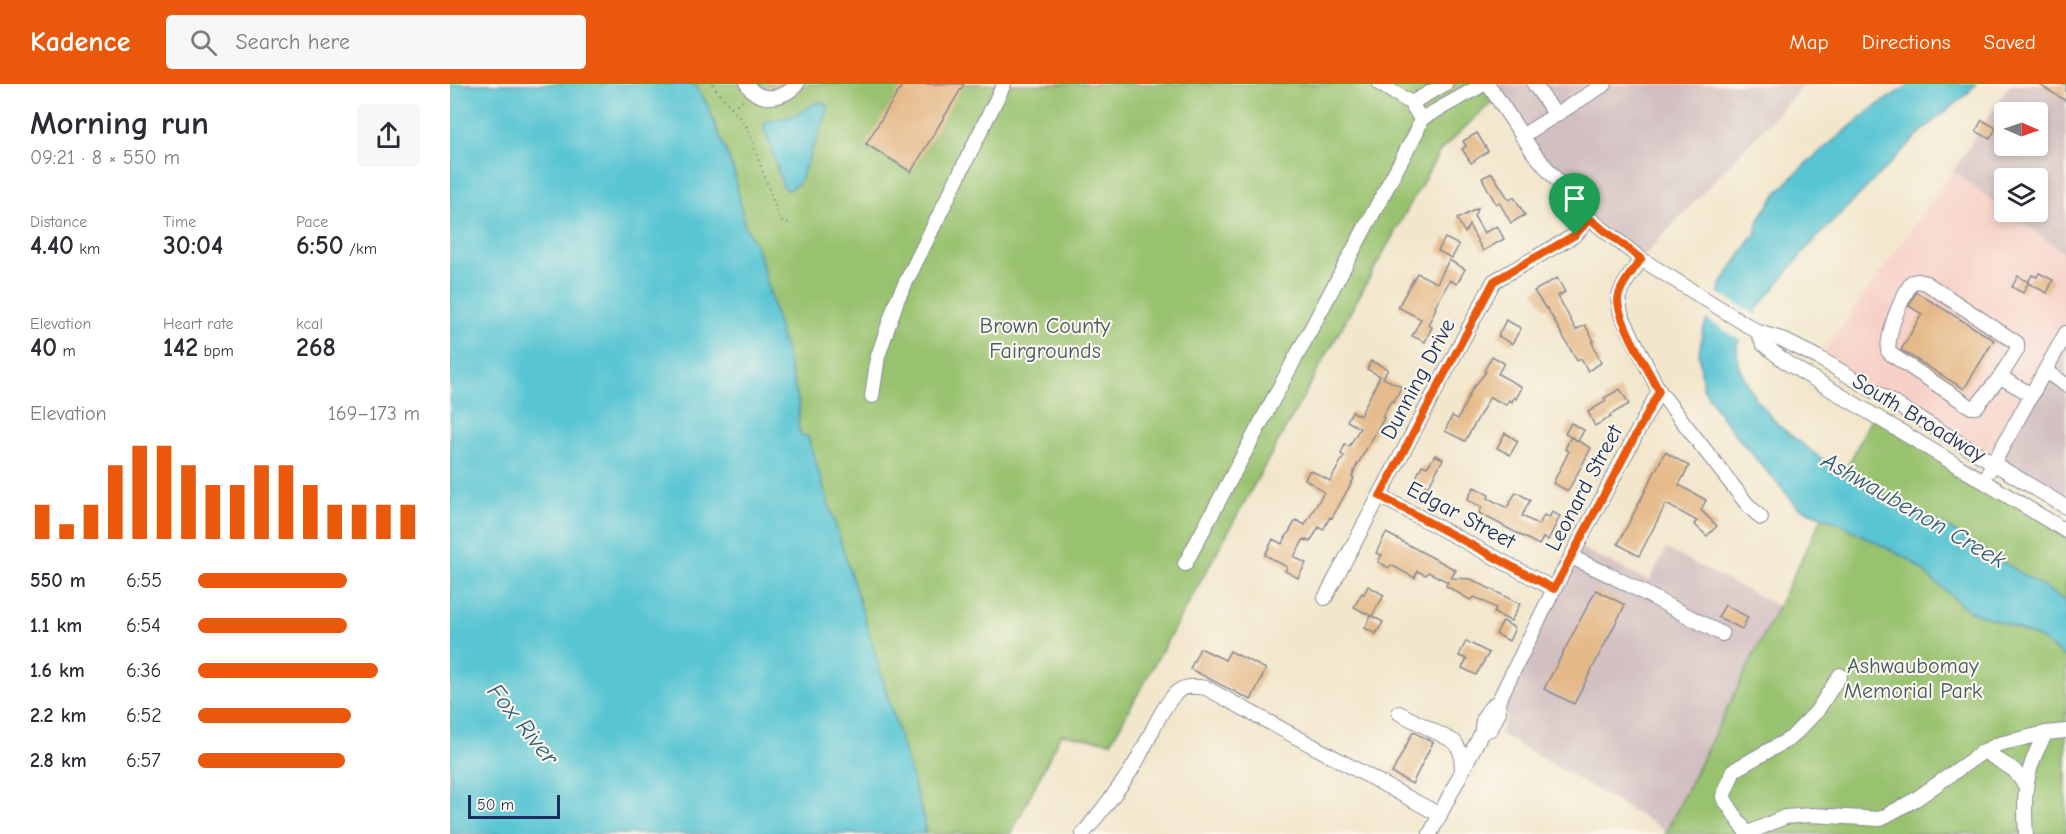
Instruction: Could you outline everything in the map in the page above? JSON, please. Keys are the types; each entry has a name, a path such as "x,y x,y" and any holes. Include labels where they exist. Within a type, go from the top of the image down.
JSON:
{"street":[{"path":"747,84 756,94 770,97 782,96 797,84"},
{"path":"872,396 878,356 897,300 1004,84"},
{"path":"1185,564 1418,131 1421,118 1411,103 1380,84"},
{"path":"1411,103 1445,84"},
{"path":"1421,118 1486,84"},
{"name":"South Broadway","path":"1486,84 1533,152 1590,219 1641,259 1758,332 1781,339 1819,358 2066,507"},
{"path":"1534,84 1556,115"},
{"path":"1522,136 1605,84"},
{"name":"Dunning Drive","path":"1325,598 1494,281 1575,235 1590,219"},
{"path":"1641,259 1618,298 1620,314 1659,391 1747,504 1761,518"},
{"path":"1918,281 1926,284 2017,343 2018,350 2000,377 1976,407 1971,407 1892,356 1888,351 1899,303 1912,282 1918,281"},
{"name":"South Broadway","path":"1758,332 1763,344 1787,363 2066,531"},
{"path":"1983,481 2066,333"},
{"path":"2045,371 2066,385"},
{"path":"2000,377 2032,394"},
{"name":"Leonard Street","path":"1430,834 1482,732 1481,725 1490,706 1498,702 1554,589 1659,391"},
{"name":"Edgar Street","path":"1380,496 1554,589"},
{"path":"1571,558 1614,577 1722,634"},
{"path":"1840,675 1817,711 1791,738 1734,770 1723,797 1747,834 1785,818 1812,815 1880,819 1916,799 1984,751 1999,744 2046,733 2066,731"},
{"path":"1083,834 1133,768 1176,693 1195,686 1206,688 1440,815"},
{"path":"1399,713 1455,742 1461,753 1462,770"},
{"path":"2026,834 2025,785 2038,748 2046,733"},
{"path":"1984,751 2014,770 2025,785"}],"path":[{"path":"712,84 747,127 780,220 790,223"}],"shaded area":[{"path":"1488,84 1805,84 1641,259 1590,219"},
{"path":"2010,84 2066,84 2066,254 2022,222 2048,222 2048,168 1994,168 1994,202 1953,171 1994,108 1994,156 2048,156 2048,102 1998,102"},
{"path":"1953,171 1994,202 1994,222 2022,222 2066,254 2066,333 1993,463 1819,358"},
{"path":"2066,333 2066,507 1993,463"},
{"path":"1577,546 1649,581 1666,549 1778,606 1667,831 1499,733 1507,717 1493,706"}],"green space":[{"name":"Brown County Fairgrounds","path":"694,84 1488,84 1497,97 1440,151 1111,742 1061,734 1011,834 925,834 924,819 798,427 799,403 759,253 744,223 734,172 707,104"},
{"name":"Ashwaubomay Memorial Park","path":"1873,415 2066,531 2066,834 1665,834"}],"water":[{"name":"Fox River","path":"450,84 694,84 707,104 734,172 744,223 759,253 799,403 800,434 808,437 924,819 925,834 450,834"},
{"path":"1910,84 1976,84 1924,129 1806,249 1752,315 1737,344 1738,365 1755,398 1778,425 1818,456 1855,481 1947,527 2066,601 2066,658 2040,639 1969,611 1910,560 1836,522 1798,507 1736,436 1703,388 1699,354 1703,330 1724,279 1755,234 1760,217 1777,193 1804,165 1873,108"},
{"path":"821,102 828,106 827,113 799,183 788,190 783,186 764,128 765,122 796,115"}],"pier":[{"path":"1715,291 1755,315 1742,341 1705,318"}],"building":[{"path":"903,84 964,84 911,172 866,144"},
{"path":"2038,84 2066,84 2066,101"},
{"path":"1982,120 1994,127 1990,139 1976,131"},
{"path":"1477,133 1488,151 1471,163 1462,149 1466,146 1463,141"},
{"path":"1492,173 1509,200 1514,197 1525,215 1511,223 1499,202 1496,204 1482,178"},
{"path":"1478,208 1474,216 1484,233 1497,226 1504,239 1483,251 1469,225 1465,233 1457,219"},
{"path":"1445,238 1459,245 1452,258 1438,251"},
{"path":"1449,260 1465,269 1457,284 1450,280 1435,307 1428,325 1432,327 1425,342 1412,336 1421,319 1398,307 1417,273 1437,283"},
{"path":"2039,273 2053,280 2047,293 2028,283 2023,293 2012,287 2018,276 2028,282 2032,275 2037,277"},
{"path":"1557,278 1565,292 1558,296 1576,330 1585,325 1594,341 1592,342 1601,363 1588,371 1581,359 1577,361 1547,308 1534,291"},
{"path":"1916,292 1994,340 1964,389 1901,350 1922,314 1909,306"},
{"path":"1506,320 1521,328 1512,344 1498,336"},
{"path":"1492,356 1504,363 1498,374 1522,387 1516,399 1514,397 1512,402 1509,400 1506,405 1490,397 1465,441 1445,431 1452,416 1458,419 1472,389 1486,372 1484,371"},
{"path":"1371,361 1388,369 1383,378 1402,387 1382,417 1384,418 1355,469 1352,477 1354,478 1332,518 1330,517 1323,530 1319,527 1310,542 1304,539 1294,557 1306,563 1298,578 1285,571 1287,567 1265,555 1273,539 1282,544 1296,520 1305,525 1324,492 1305,479 1309,471 1330,481 1344,456 1341,454 1345,444 1349,447 1360,428 1347,421 1352,411 1360,416 1380,376 1367,369"},
{"path":"1620,389 1629,404 1595,426 1588,412 1606,401 1604,398"},
{"path":"1571,423 1584,430 1578,441 1565,434"},
{"path":"1505,433 1518,441 1510,455 1497,448"},
{"path":"1571,437 1591,448 1568,491 1553,483 1569,451 1565,449"},
{"path":"1665,452 1689,466 1679,485 1706,500 1701,510 1717,526 1707,536 1694,524 1697,521 1666,504 1639,556 1618,544"},
{"path":"1435,455 1443,459 1428,487 1415,480 1422,465 1427,467"},
{"path":"1474,487 1507,508 1516,492 1530,500 1522,516 1539,525 1544,515 1549,518 1552,512 1560,516 1548,540 1543,538 1539,545 1479,513 1482,507 1467,500"},
{"path":"1386,533 1456,570 1451,578 1471,579 1520,604 1511,621 1494,613 1496,608 1475,597 1470,600 1446,586 1448,582 1428,572 1426,575 1417,571 1415,578 1391,565 1389,568 1378,562 1382,555 1376,553"},
{"path":"1368,586 1384,595 1372,616 1383,622 1376,634 1365,628 1371,616 1354,607"},
{"path":"1596,590 1625,605 1574,704 1544,689"},
{"path":"1725,605 1748,617 1742,629 1718,617"},
{"path":"1503,621 1515,628 1509,641 1496,634"},
{"path":"1466,641 1489,653 1476,675 1462,668 1467,659 1459,656"},
{"path":"1200,648 1225,660 1230,651 1266,669 1251,700 1190,669"},
{"path":"1413,732 1433,742 1412,784 1392,773"}],"route":[{"path":"1590,219 1641,259 1618,298 1620,314 1659,391 1554,589 1380,496 1494,281 1575,235 1590,219"}],"water label":[{"name":"Ashwaubenon Creek","path":"1914,510"}]}
